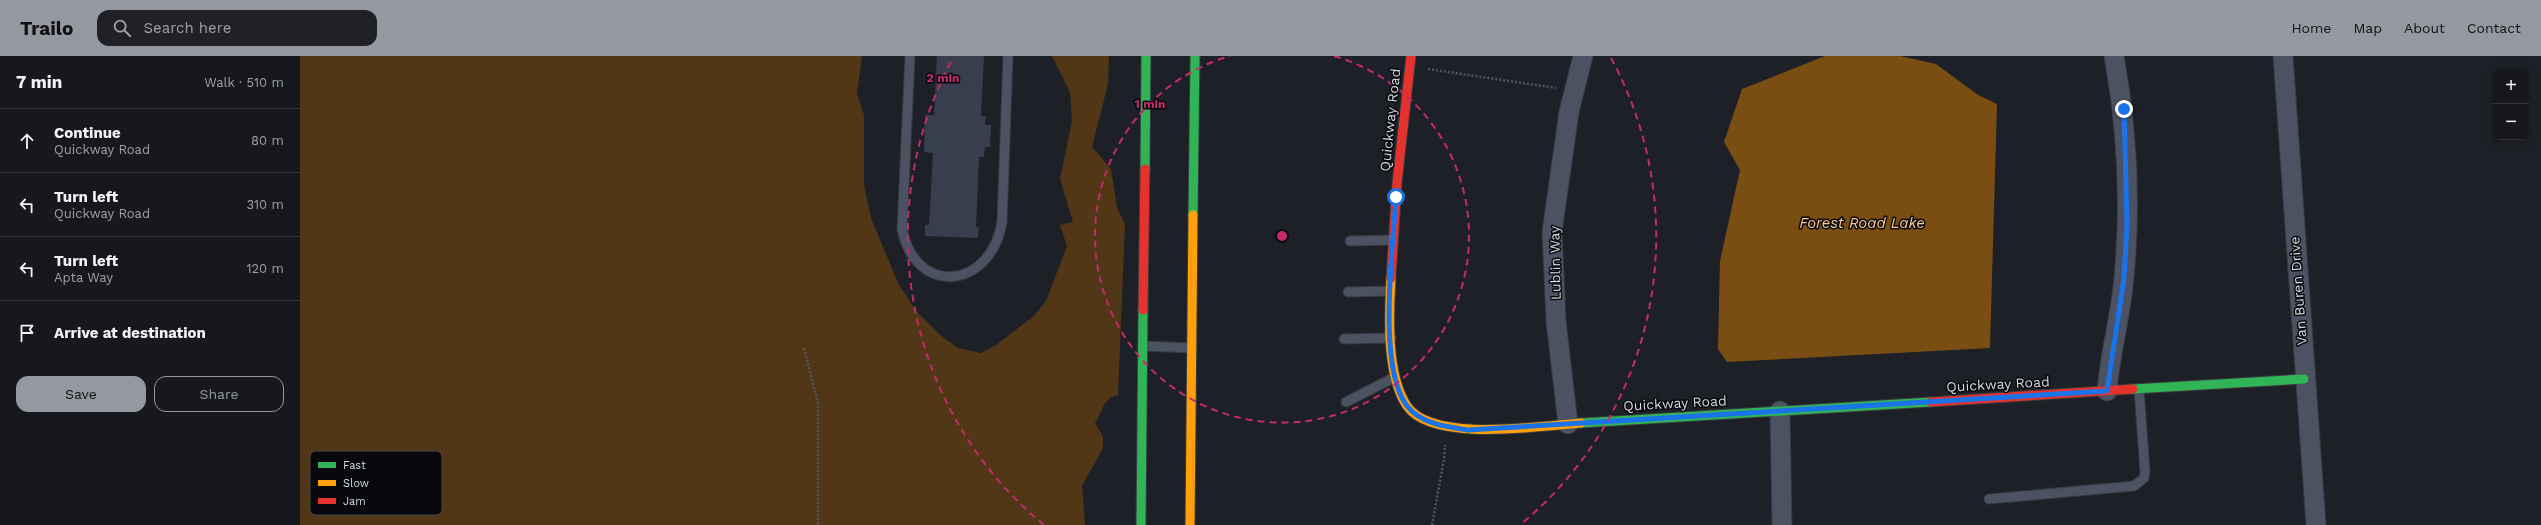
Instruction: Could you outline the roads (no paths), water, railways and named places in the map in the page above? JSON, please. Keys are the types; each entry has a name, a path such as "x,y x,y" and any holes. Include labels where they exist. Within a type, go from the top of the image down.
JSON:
{"main road":[{"path":"1141,525 1146,56"},
{"path":"1190,525 1196,56"},
{"name":"Quickway Road","path":"1411,56 1390,291 1391,338 1397,388 1407,406 1423,419 1445,427 1468,430 2304,379"}],"street":[{"name":"Lublin Way","path":"1568,424 1556,321 1552,232 1569,112 1583,56"},
{"path":"2107,391 2124,278 2127,225 2124,109 2114,56"},
{"name":"Van Buren Drive","path":"2283,56 2304,379 2316,525"},
{"path":"1780,411 1782,525"}],"lane":[{"path":"910,56 902,229 906,245 913,259 925,270 941,276 957,276 972,271 990,256 1000,238 1002,222 1008,56"},
{"path":"1350,242 1394,240"},
{"path":"1348,292 1390,291"},
{"path":"1344,339 1391,338"},
{"path":"1143,346 1192,348"},
{"path":"1346,402 1395,377"},
{"path":"1989,499 2134,486 2140,481 2145,472 2139,389"}],"water":[{"name":"Forest Road Lake","path":"1825,56 1900,56 1936,64 1978,95 1997,104 1990,348 1727,362 1718,349 1720,261 1740,170 1724,142 1742,89"}]}
